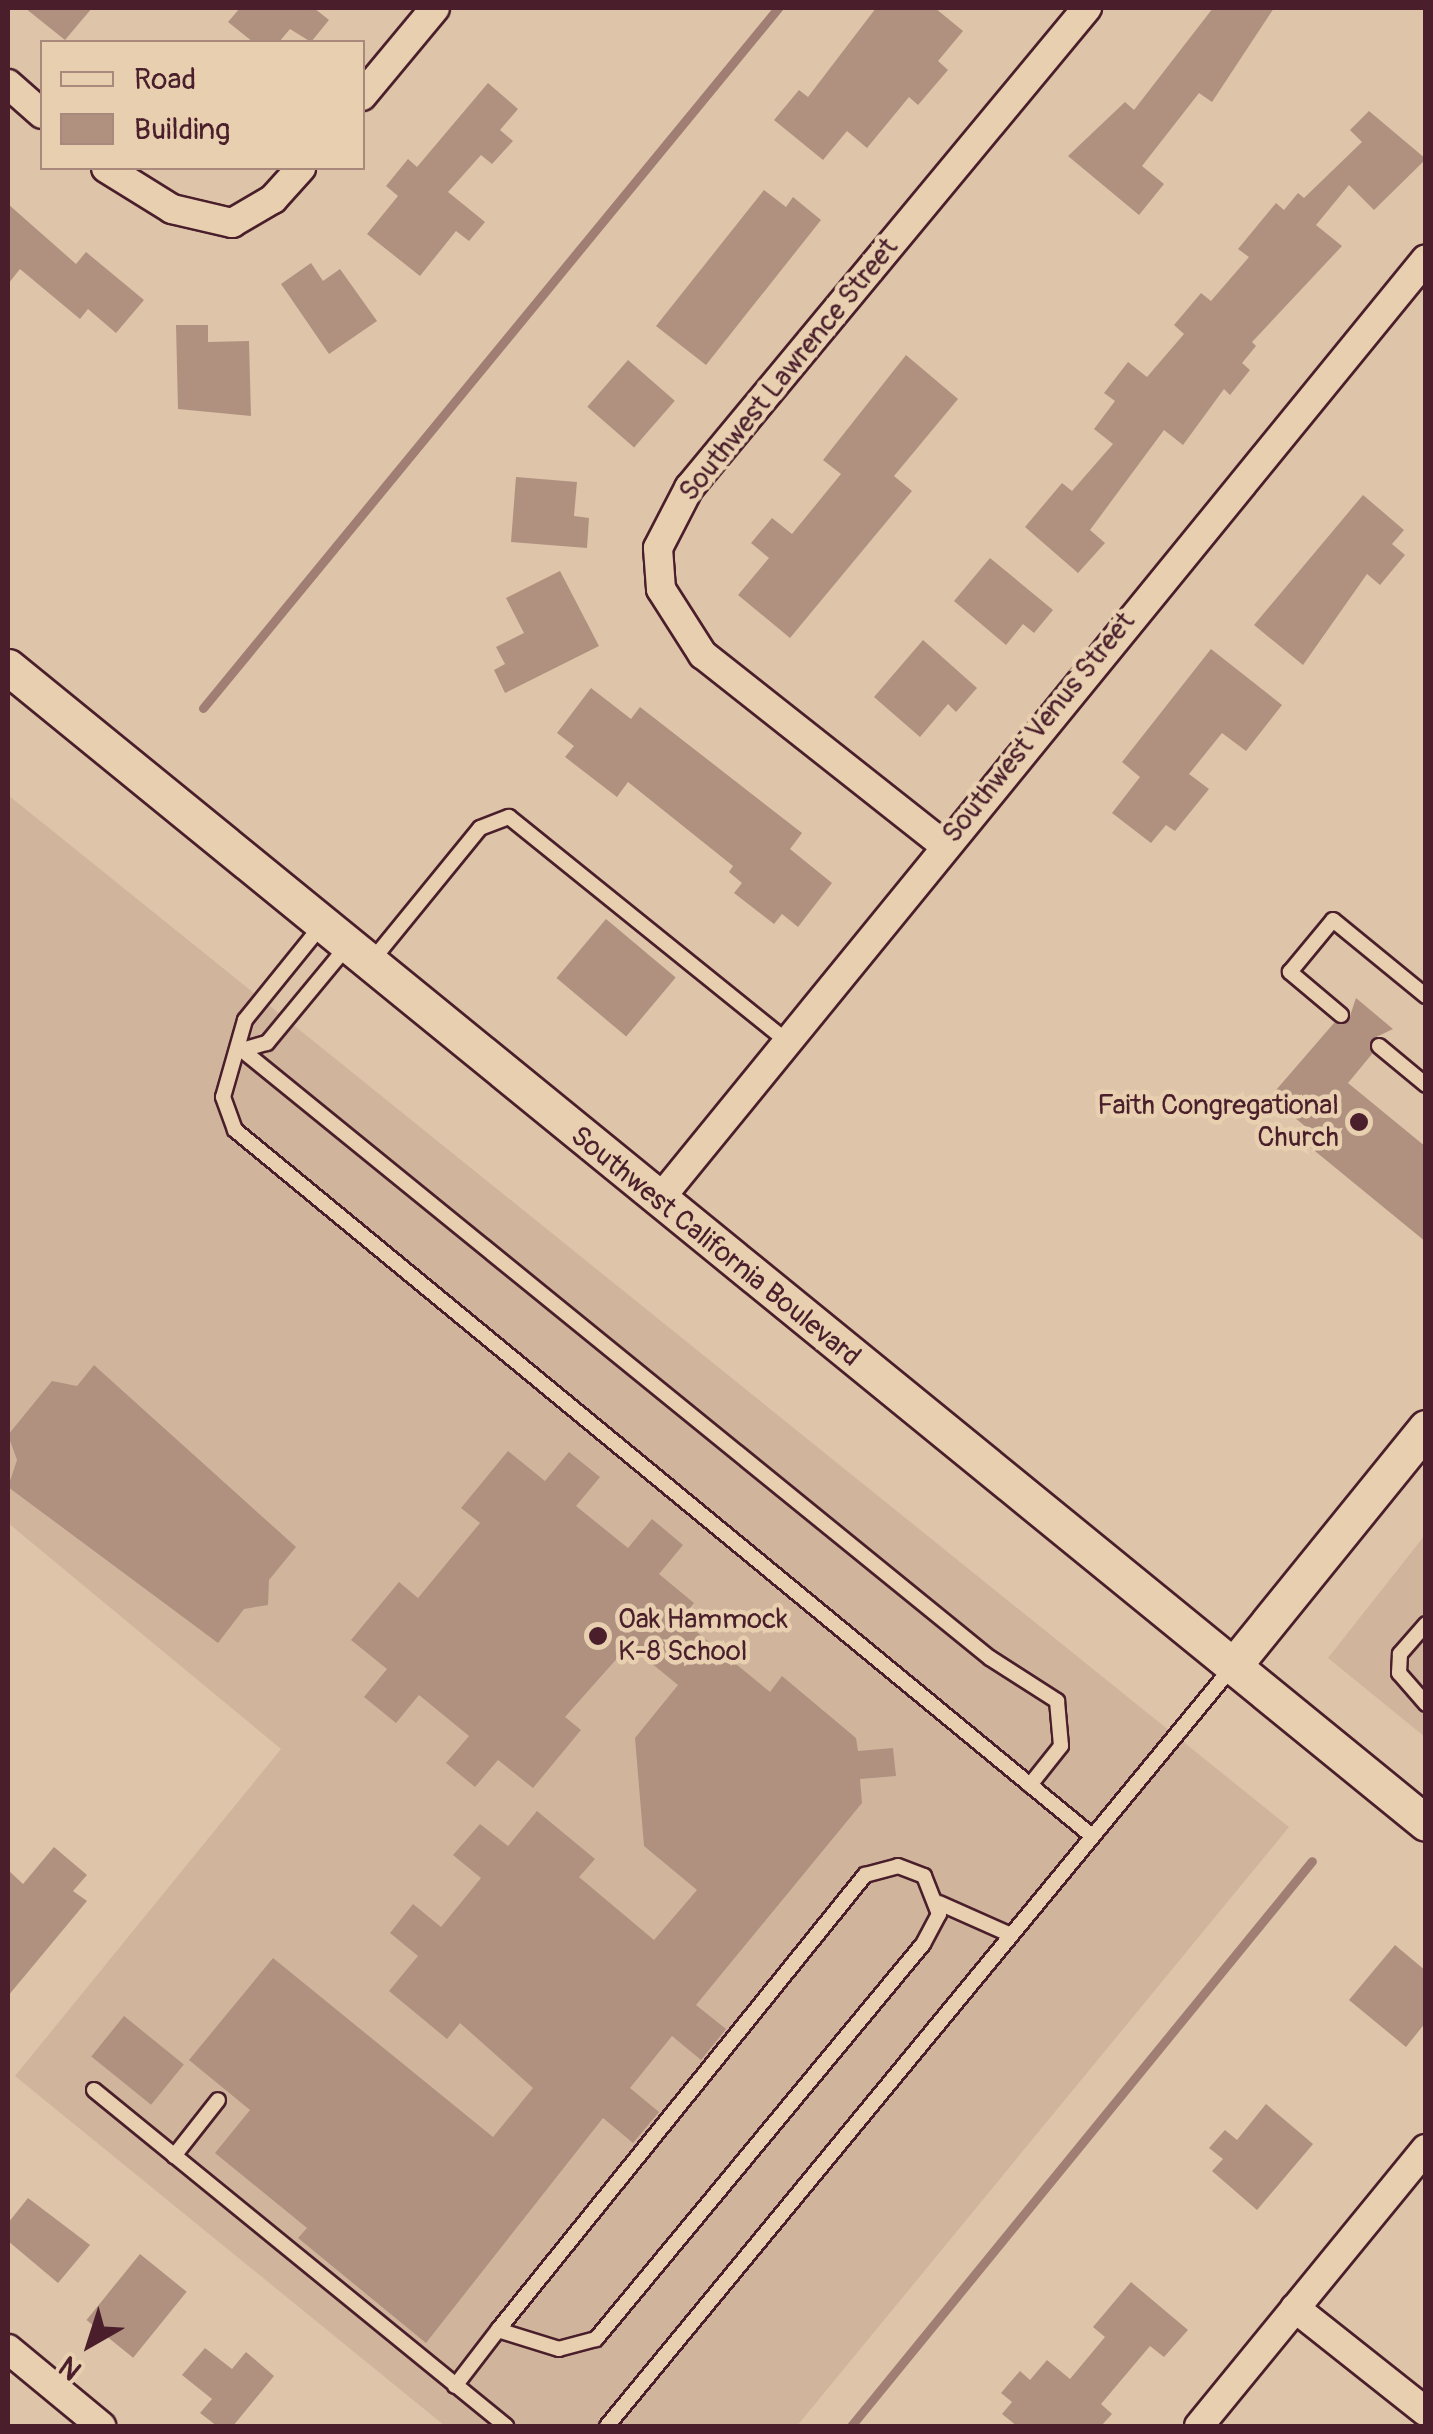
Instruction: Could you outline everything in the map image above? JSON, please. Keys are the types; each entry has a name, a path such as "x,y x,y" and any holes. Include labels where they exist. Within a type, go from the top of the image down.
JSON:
{"street":[{"path":"365,92 435,8"},
{"name":"Southwest Lawrence Street","path":"944,845 694,645 661,589 658,548 689,488 1087,8"},
{"path":"8,84 40,112"},
{"path":"109,170 172,209 232,224 273,199 300,170"},
{"name":"Southwest Venus Street","path":"658,1201 784,1038 1426,259"},
{"name":"Southwest California Boulevard","path":"8,668 1426,1823"},
{"path":"1234,1665 1423,1438"},
{"path":"1199,2426 1426,2149"},
{"path":"1295,2308 1426,2412"},
{"path":"8,2350 102,2426"}],"lane":[{"path":"784,1038 508,816 480,828 346,944 245,1020 242,1050 223,1097 250,1146 1092,1836"},
{"path":"1341,1015 1290,972 1333,920 1426,996"},
{"path":"242,1050 267,1043 346,944"},
{"path":"1378,1046 1426,1085"},
{"path":"242,1050 990,1658 1046,1691 1064,1732 1030,1785"},
{"path":"1426,1624 1400,1654 1399,1673 1426,1704"},
{"path":"607,2426 1234,1665"},
{"path":"455,2386 498,2330 865,1875 878,1866 911,1869 936,1889 939,1903 924,1944 596,2338 559,2349 498,2330"},
{"path":"939,1903 1011,1936"},
{"path":"94,2090 506,2426"},
{"path":"174,2156 218,2100"}],"shaded area":[{"name":"Oak Hammock K-8 School","path":"8,795 1289,1827 797,2426 445,2426 15,2076 281,1749 8,1523"},
{"path":"1425,1535 1425,1737 1328,1658"}],"building":[{"path":"25,8 92,8 65,40"},
{"path":"240,8 314,8 329,20 313,40 290,29 281,40 250,40 228,22"},
{"path":"876,8 935,8 963,31 938,61 948,70 918,105 909,97 867,148 847,131 823,160 774,120 799,90 808,97"},
{"path":"1213,8 1274,8 1212,102 1199,93 1142,166 1164,184 1139,215 1068,156 1125,102 1134,110"},
{"path":"488,83 518,109 500,130 513,141 492,164 481,155 448,192 485,222 469,241 456,231 420,276 367,234 398,196 386,186 408,159 417,167"},
{"path":"1369,111 1426,159 1374,210 1349,185 1316,225 1342,246 1252,342 1256,346 1242,363 1250,370 1230,395 1224,389 1183,445 1164,430 1090,530 1105,543 1078,573 1025,527 1062,483 1072,491 1113,444 1094,429 1115,401 1104,393 1128,362 1147,377 1184,334 1174,325 1201,293 1211,301 1249,257 1238,249 1276,203 1284,210 1298,193 1304,198 1362,142 1350,130"},
{"path":"764,190 786,207 793,197 821,220 706,365 656,326"},
{"path":"8,204 76,264 86,252 144,300 116,333 88,309 80,319 20,269 8,284"},
{"path":"311,263 323,281 340,269 377,321 329,354 281,284"},
{"path":"176,325 208,325 208,342 249,341 251,416 178,409"},
{"path":"906,355 958,399 894,476 912,491 790,638 738,595 769,558 751,543 772,518 792,534 841,474 823,460"},
{"path":"628,360 675,401 634,447 587,407"},
{"path":"516,477 577,482 574,516 589,518 587,548 511,542"},
{"path":"1363,495 1404,530 1392,544 1405,555 1380,585 1367,574 1303,665 1254,625"},
{"path":"990,558 1053,610 1034,633 1023,624 1006,645 954,601"},
{"path":"560,571 599,646 505,693 494,670 505,664 496,647 524,633 506,598"},
{"path":"923,640 977,688 956,712 948,704 920,737 874,697"},
{"path":"1211,649 1282,705 1246,751 1222,733 1189,774 1209,789 1175,831 1166,825 1151,843 1112,813 1140,777 1122,762"},
{"path":"591,688 631,719 640,707 802,833 790,849 832,883 798,927 782,914 774,924 734,893 742,883 729,872 733,866 628,782 617,797 565,757 574,746 557,733"},
{"path":"606,919 676,977 626,1036 557,978"},
{"name":"Faith Congregational Church","path":"1356,998 1393,1029 1372,1039 1372,1054 1348,1083 1426,1147 1426,1242 1310,1147 1318,1137 1270,1097 1334,1023 1348,1022"},
{"path":"94,1365 296,1547 269,1580 268,1605 244,1609 218,1643 8,1487 17,1460 8,1435 52,1381 77,1386"},
{"path":"508,1451 545,1481 569,1452 600,1477 576,1506 628,1548 652,1519 683,1545 659,1574 694,1603 681,1619 770,1692 782,1676 856,1738 858,1751 893,1748 896,1776 860,1779 862,1803 696,2005 726,2029 701,2060 672,2036 630,2088 659,2112 633,2143 603,2118 426,2343 298,2238 307,2228 215,2153 250,2110 189,2060 273,1958 493,2137 533,2088 460,2023 447,2039 389,1991 418,1956 390,1933 413,1904 441,1927 481,1878 453,1855 480,1824 508,1846 537,1811 595,1859 579,1877 654,1940 697,1890 644,1846 635,1738 678,1685 629,1645 565,1717 581,1730 533,1788 498,1760 475,1787 446,1763 469,1736 419,1695 396,1723 364,1697 387,1669 351,1640 399,1582 418,1598 480,1523 461,1508"},
{"path":"54,1847 87,1875 73,1891 87,1901 8,1996 8,1870 23,1884"},
{"path":"1395,1945 1426,1971 1426,2022 1406,2047 1349,2000"},
{"path":"124,2016 184,2064 151,2105 91,2056"},
{"path":"1266,2104 1313,2144 1257,2210 1212,2171 1223,2159 1209,2148 1225,2130 1237,2140"},
{"path":"28,2198 90,2245 58,2283 8,2241 8,2223"},
{"path":"140,2254 187,2292 133,2358 87,2320"},
{"path":"1131,2282 1188,2330 1164,2357 1150,2346 1101,2404 1112,2414 1101,2426 1017,2426 1002,2414 1012,2402 1001,2393 1020,2371 1030,2380 1047,2360 1070,2379 1105,2337 1093,2327"},
{"path":"205,2348 232,2369 246,2352 274,2376 233,2426 217,2426 200,2413 212,2399 182,2375"}],"waterway":[{"path":"203,708 778,8"},
{"path":"851,2426 1312,1861"}],"place":[{"name":"Faith Congregational Church","path":"1359,1122"},
{"name":"Oak Hammock K-8 School","path":"598,1636"}]}
